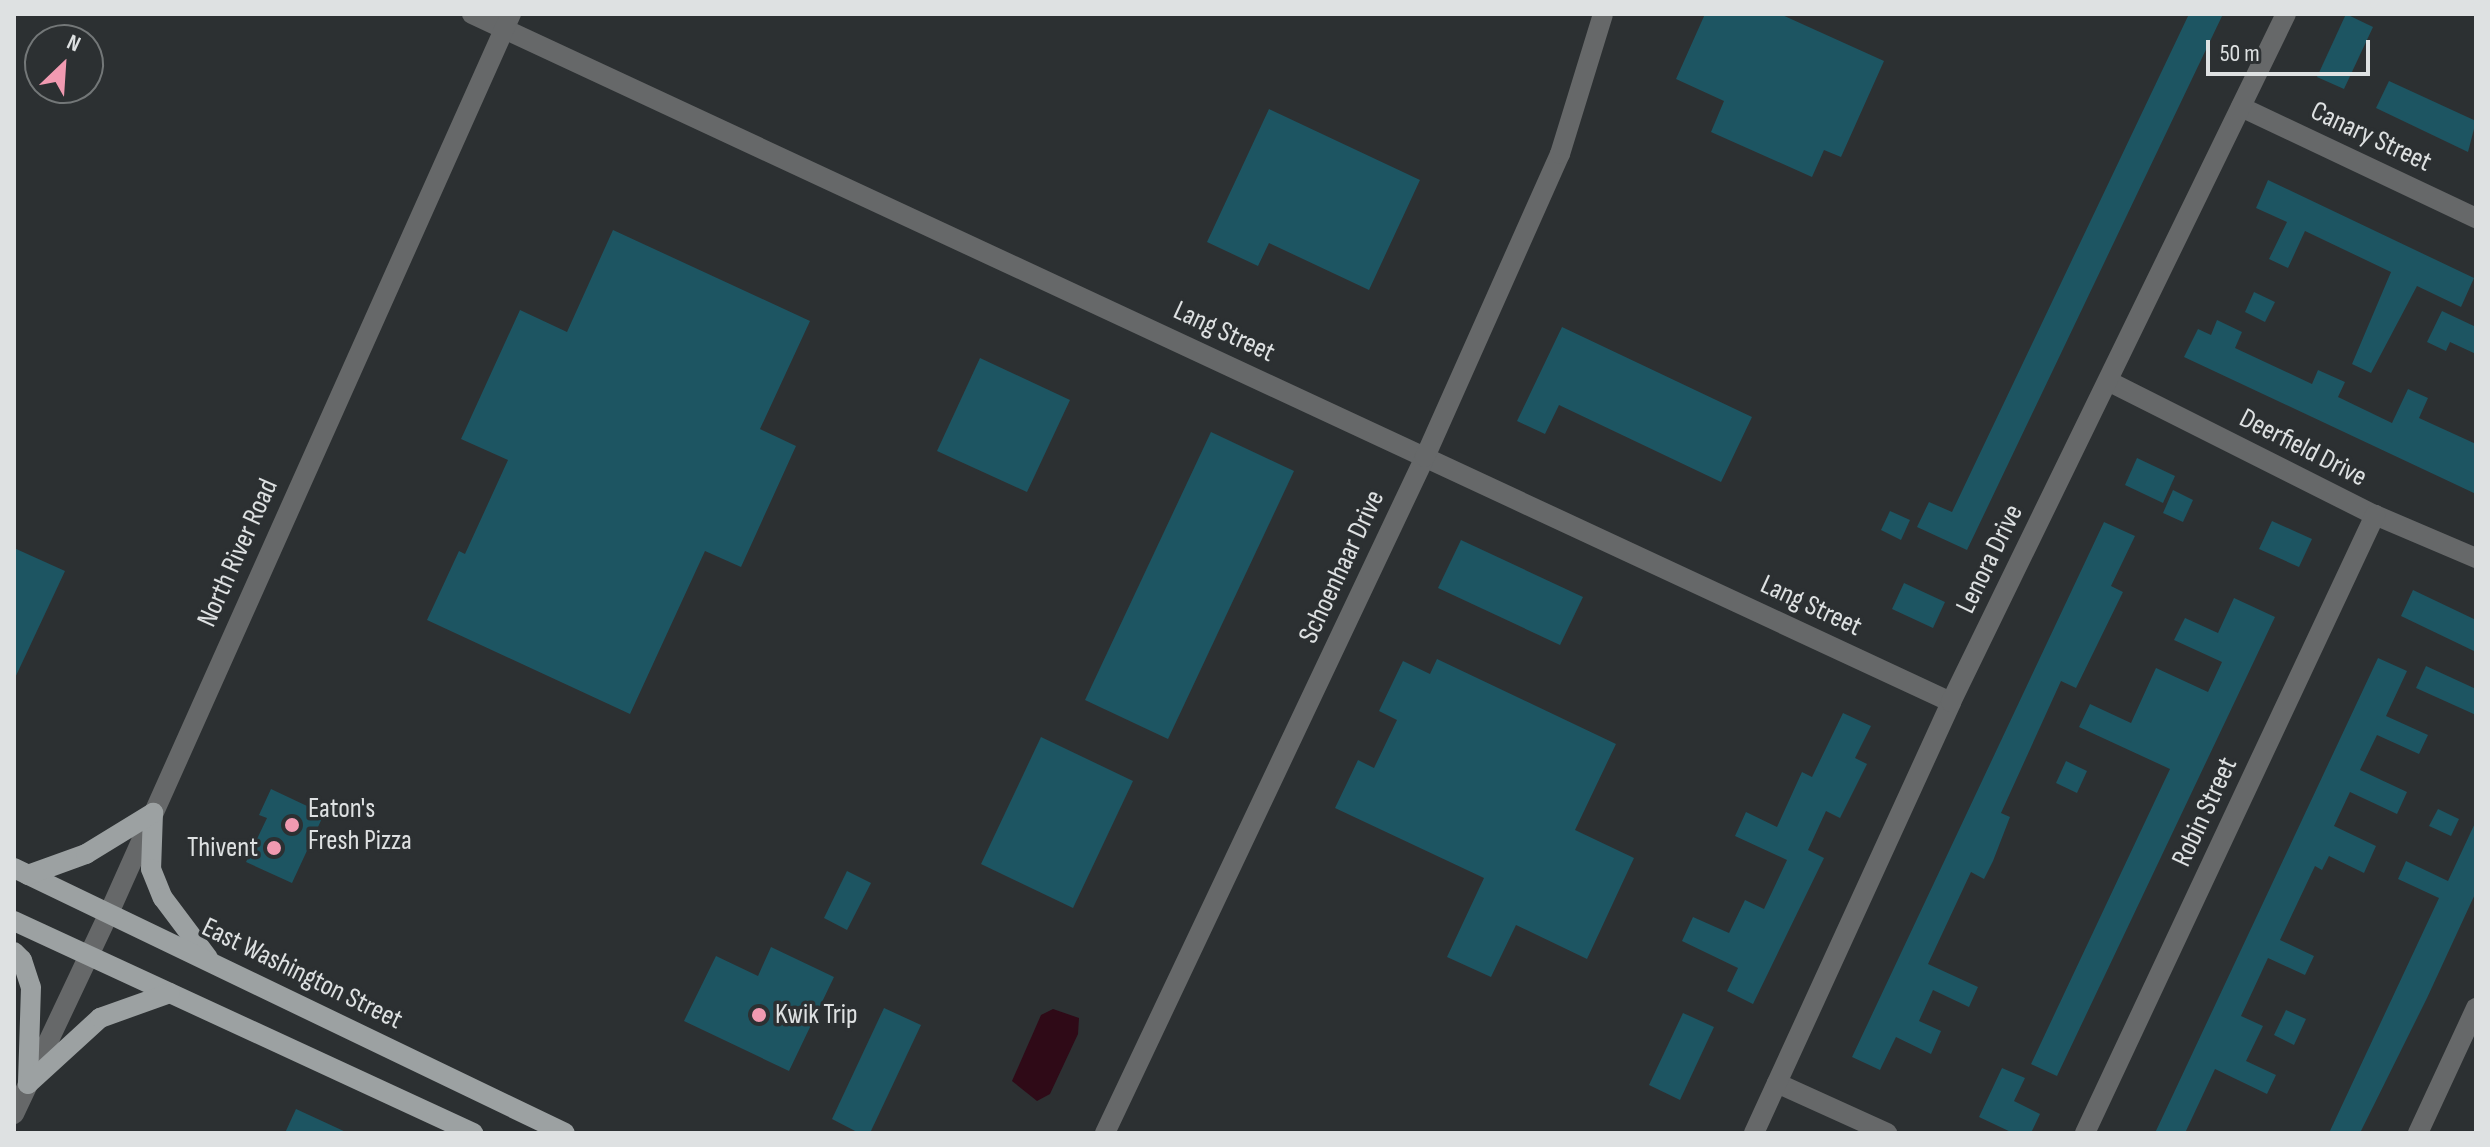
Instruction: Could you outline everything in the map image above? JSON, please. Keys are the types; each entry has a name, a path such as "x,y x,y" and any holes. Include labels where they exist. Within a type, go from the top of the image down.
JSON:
{"main road":[{"path":"21,871 86,854 153,813 155,880 163,898 211,962"},
{"name":"East Washington Street","path":"21,871 565,1133"},
{"path":"14,921 473,1133"},
{"path":"14,952 22,960 31,987 28,1084"},
{"path":"28,1084 100,1018 170,993"}],"street":[{"name":"Lang Street","path":"472,14 507,22 1425,457 1951,702"},
{"name":"Schoenhaar Drive","path":"1105,1133 1425,457 1560,154 1603,14"},
{"name":"Lenora Drive","path":"1754,1133 1951,702 2286,14"},
{"name":"North River Road","path":"14,1114 109,913 507,22"},
{"name":"Canary Street","path":"2241,107 2476,218"},
{"name":"Deerfield Drive","path":"2108,381 2375,515 2476,558"},
{"name":"Robin Street","path":"2085,1133 2375,515"},
{"path":"2418,1133 2476,1008"},
{"path":"1777,1083 1887,1133"}],"shaded area":[{"path":"1053,1009 1079,1018 1078,1034 1050,1094 1037,1101 1012,1081 1041,1015"}],"building":[{"path":"1705,14 1780,14 1884,61 1841,157 1824,150 1812,177 1711,132 1724,101 1676,79"},
{"path":"2189,14 2223,14 1967,550 1917,527 1929,502 1952,512"},
{"path":"2346,14 2373,27 2344,89 2317,77"},
{"path":"2389,81 2476,121 2468,152 2376,108"},
{"path":"1269,109 1420,180 1369,290 1269,243 1258,266 1207,242"},
{"path":"2268,180 2474,278 2461,307 2417,286 2371,373 2352,364 2391,272 2305,231 2288,268 2269,259 2287,222 2256,208"},
{"path":"613,230 810,321 760,429 796,446 741,567 705,551 630,714 427,620 459,551 465,554 508,460 461,439 520,310 567,332"},
{"path":"2254,292 2275,302 2265,322 2245,312"},
{"path":"2442,311 2476,327 2476,354 2450,342 2446,351 2427,342"},
{"path":"2217,320 2242,332 2235,348 2312,384 2318,370 2345,382 2338,397 2392,423 2408,389 2428,398 2419,418 2476,444 2476,494 2184,357 2198,329 2211,335"},
{"path":"1562,327 1752,417 1721,482 1559,405 1545,434 1517,421"},
{"path":"980,358 1070,400 1027,492 937,451"},
{"path":"1211,432 1294,471 1168,739 1085,700"},
{"path":"2137,458 2175,476 2163,503 2125,485"},
{"path":"2173,490 2193,500 2183,522 2163,513"},
{"path":"1890,511 1910,520 1901,540 1881,530"},
{"path":"2272,521 2312,539 2299,567 2259,549"},
{"path":"2104,522 2135,536 2111,586 2123,592 2076,688 2061,681 2001,813 2010,817 1993,861 1984,879 1971,872 1928,964 1978,987 1969,1007 1933,990 1919,1021 1941,1031 1931,1054 1896,1037 1880,1070 1852,1057"},
{"path":"1461,540 1583,597 1560,645 1438,588"},
{"path":"14,548 65,571 14,680"},
{"path":"1904,583 1945,602 1933,628 1892,609"},
{"path":"2413,590 2476,620 2476,652 2401,616"},
{"path":"2234,598 2275,617 2057,1076 2031,1064 2170,769 2079,727 2090,704 2131,723 2156,668 2208,692 2222,662 2174,640 2185,618 2218,633"},
{"path":"2378,658 2407,671 2386,716 2428,735 2419,754 2377,735 2360,770 2407,792 2397,814 2350,792 2334,826 2376,846 2364,873 2329,856 2322,870 2315,866 2280,940 2314,956 2305,975 2268,958 2241,1016 2263,1026 2246,1061 2276,1075 2267,1094 2215,1069 2185,1133 2155,1133"},
{"path":"1437,659 1616,744 1575,830 1634,858 1587,959 1516,925 1491,977 1447,957 1484,878 1335,808 1358,760 1374,768 1397,720 1379,711 1403,661 1430,674"},
{"path":"2426,666 2476,689 2476,715 2416,688"},
{"path":"1843,713 1871,726 1855,758 1867,764 1840,818 1826,811 1808,850 1824,858 1753,1004 1727,991 1738,968 1682,941 1693,917 1729,933 1745,900 1764,909 1787,860 1735,836 1746,812 1777,827 1802,772 1812,777"},
{"path":"1041,737 1133,781 1073,908 981,864"},
{"path":"2066,761 2087,771 2077,793 2056,783"},
{"path":"271,789 324,814 292,883 246,862 267,818 259,815"},
{"path":"2438,809 2459,819 2451,836 2429,826"},
{"path":"2476,821 2476,892 2427,998 2360,1133 2329,1133 2439,898 2398,879 2406,861 2448,881"},
{"path":"847,871 871,883 847,930 824,918"},
{"path":"771,947 834,977 789,1071 684,1021 716,956 758,976"},
{"path":"884,1008 921,1025 870,1133 859,1133 832,1119"},
{"path":"2286,1010 2306,1019 2294,1045 2274,1035"},
{"path":"1683,1013 1714,1027 1680,1100 1649,1085"},
{"path":"2002,1068 2025,1078 2014,1101 2040,1114 2031,1133 2013,1133 1979,1117"},
{"path":"296,1109 348,1133 285,1133"}],"place":[{"name":"Eaton's Fresh Pizza","path":"292,825"},
{"name":"Thivent","path":"274,848"},
{"name":"Kwik Trip","path":"759,1015"}]}
